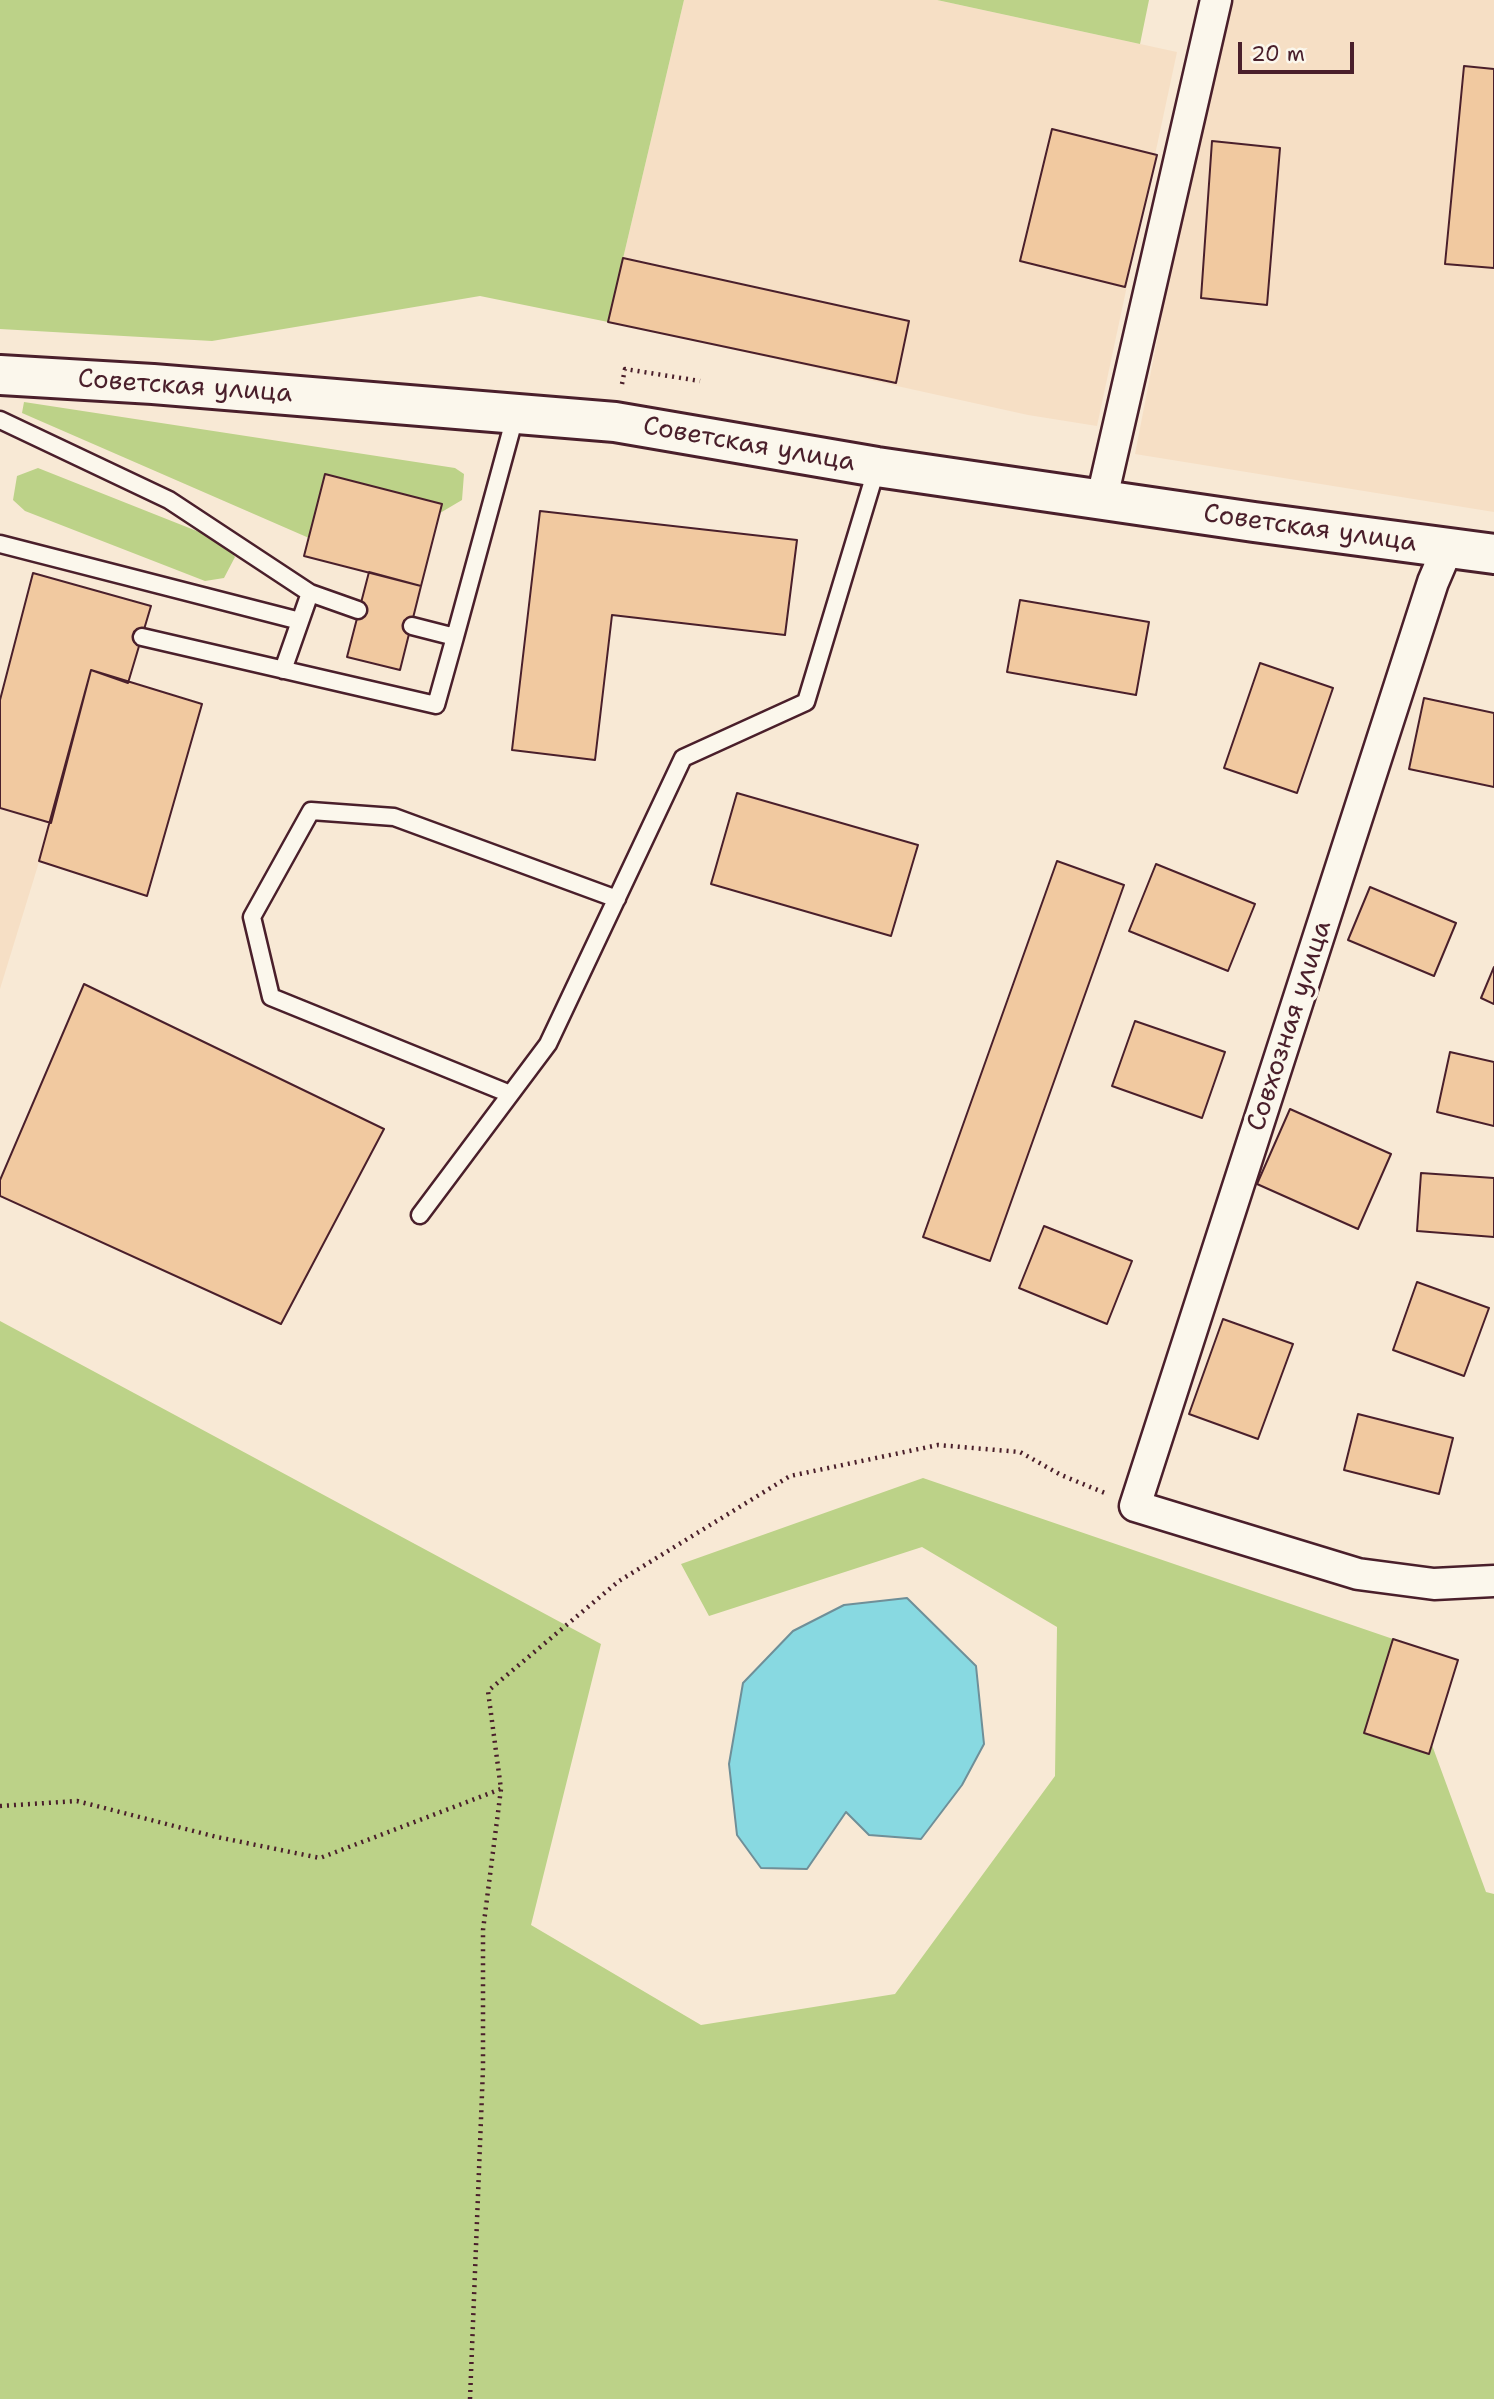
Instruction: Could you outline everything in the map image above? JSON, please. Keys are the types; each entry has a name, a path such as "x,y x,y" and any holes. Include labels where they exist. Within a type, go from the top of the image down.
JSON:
{"main road":[{"name":"Советская улица","path":"0,376 615,422 877,467 1494,554"}],"street":[{"path":"1102,498 1216,0"},
{"name":"Совхозная улица","path":"1135,1506 1433,582 1448,547"},
{"path":"1135,1506 1358,1574 1434,1584 1494,1581"}],"lane":[{"path":"142,637 436,705 516,413"},
{"path":"0,420 169,500 310,593 358,610"},
{"path":"420,1215 548,1044 683,758 806,702 877,467"},
{"path":"0,544 300,621"},
{"path":"283,670 310,593"},
{"path":"412,626 455,638"},
{"path":"510,1094 271,997 252,917 311,811 394,817 617,899"}],"path":[{"path":"470,2399 483,2068 483,1930 502,1789 488,1691 618,1581 790,1476 938,1445 1020,1452 1061,1475 1135,1506"},
{"path":"0,1806 78,1801 217,1837 320,1858 502,1789"}],"shaded area":[{"path":"684,0 937,0 1177,52 1097,426 1028,415 608,322"},
{"path":"1223,0 1494,0 1494,512 1135,454"},
{"path":"0,808 51,823 0,989"}],"green space":[{"path":"0,0 684,0 608,322 480,296 212,341 0,329"},
{"path":"937,0 1149,0 1140,44"},
{"path":"24,402 455,468 464,474 462,500 440,513 442,504 309,538 22,413"},
{"path":"38,468 222,541 235,557 224,578 205,581 25,511 13,500 17,476"},
{"path":"0,1321 601,1644 531,1925 701,2025 895,1994 1055,1776 1057,1627 922,1547 709,1616 681,1564 923,1478 1393,1639 1486,1892 1494,1894 1494,2399 0,2399"}],"water":[{"path":"907,1598 976,1666 984,1744 962,1785 921,1839 869,1835 846,1812 807,1869 761,1868 737,1835 729,1764 743,1683 793,1631 844,1605"}],"building":[{"path":"1464,66 1494,69 1494,268 1445,264"},
{"path":"1052,129 1157,155 1125,287 1020,261"},
{"path":"1212,141 1280,148 1267,305 1201,298"},
{"path":"623,258 909,321 896,383 608,322"},
{"path":"325,474 442,504 421,586 304,556"},
{"path":"540,511 797,540 785,635 612,615 595,760 512,750"},
{"path":"369,572 421,586 400,670 347,657"},
{"path":"33,573 151,606 128,683 91,670 51,823 0,808 0,700"},
{"path":"1020,600 1149,622 1136,695 1007,672"},
{"path":"1260,663 1333,688 1297,793 1224,768"},
{"path":"91,670 202,704 147,896 39,861"},
{"path":"1424,698 1494,713 1494,787 1409,769"},
{"path":"737,793 918,845 891,936 711,884"},
{"path":"1057,861 1124,885 990,1261 923,1237"},
{"path":"1156,864 1255,904 1228,971 1129,931"},
{"path":"1370,887 1456,923 1434,976 1348,940"},
{"path":"1494,967 1494,1004 1481,998"},
{"path":"84,984 384,1129 281,1324 0,1196 0,1180"},
{"path":"1135,1021 1225,1052 1202,1118 1112,1086"},
{"path":"1450,1052 1494,1062 1494,1126 1437,1112"},
{"path":"1290,1109 1391,1154 1358,1229 1257,1184"},
{"path":"1421,1173 1494,1178 1494,1237 1417,1231"},
{"path":"1044,1226 1132,1261 1107,1324 1019,1288"},
{"path":"1417,1282 1489,1308 1464,1376 1393,1350"},
{"path":"1223,1319 1293,1344 1258,1439 1189,1414"},
{"path":"1358,1414 1453,1438 1439,1494 1344,1470"},
{"path":"1393,1639 1458,1660 1429,1754 1364,1733"}]}
